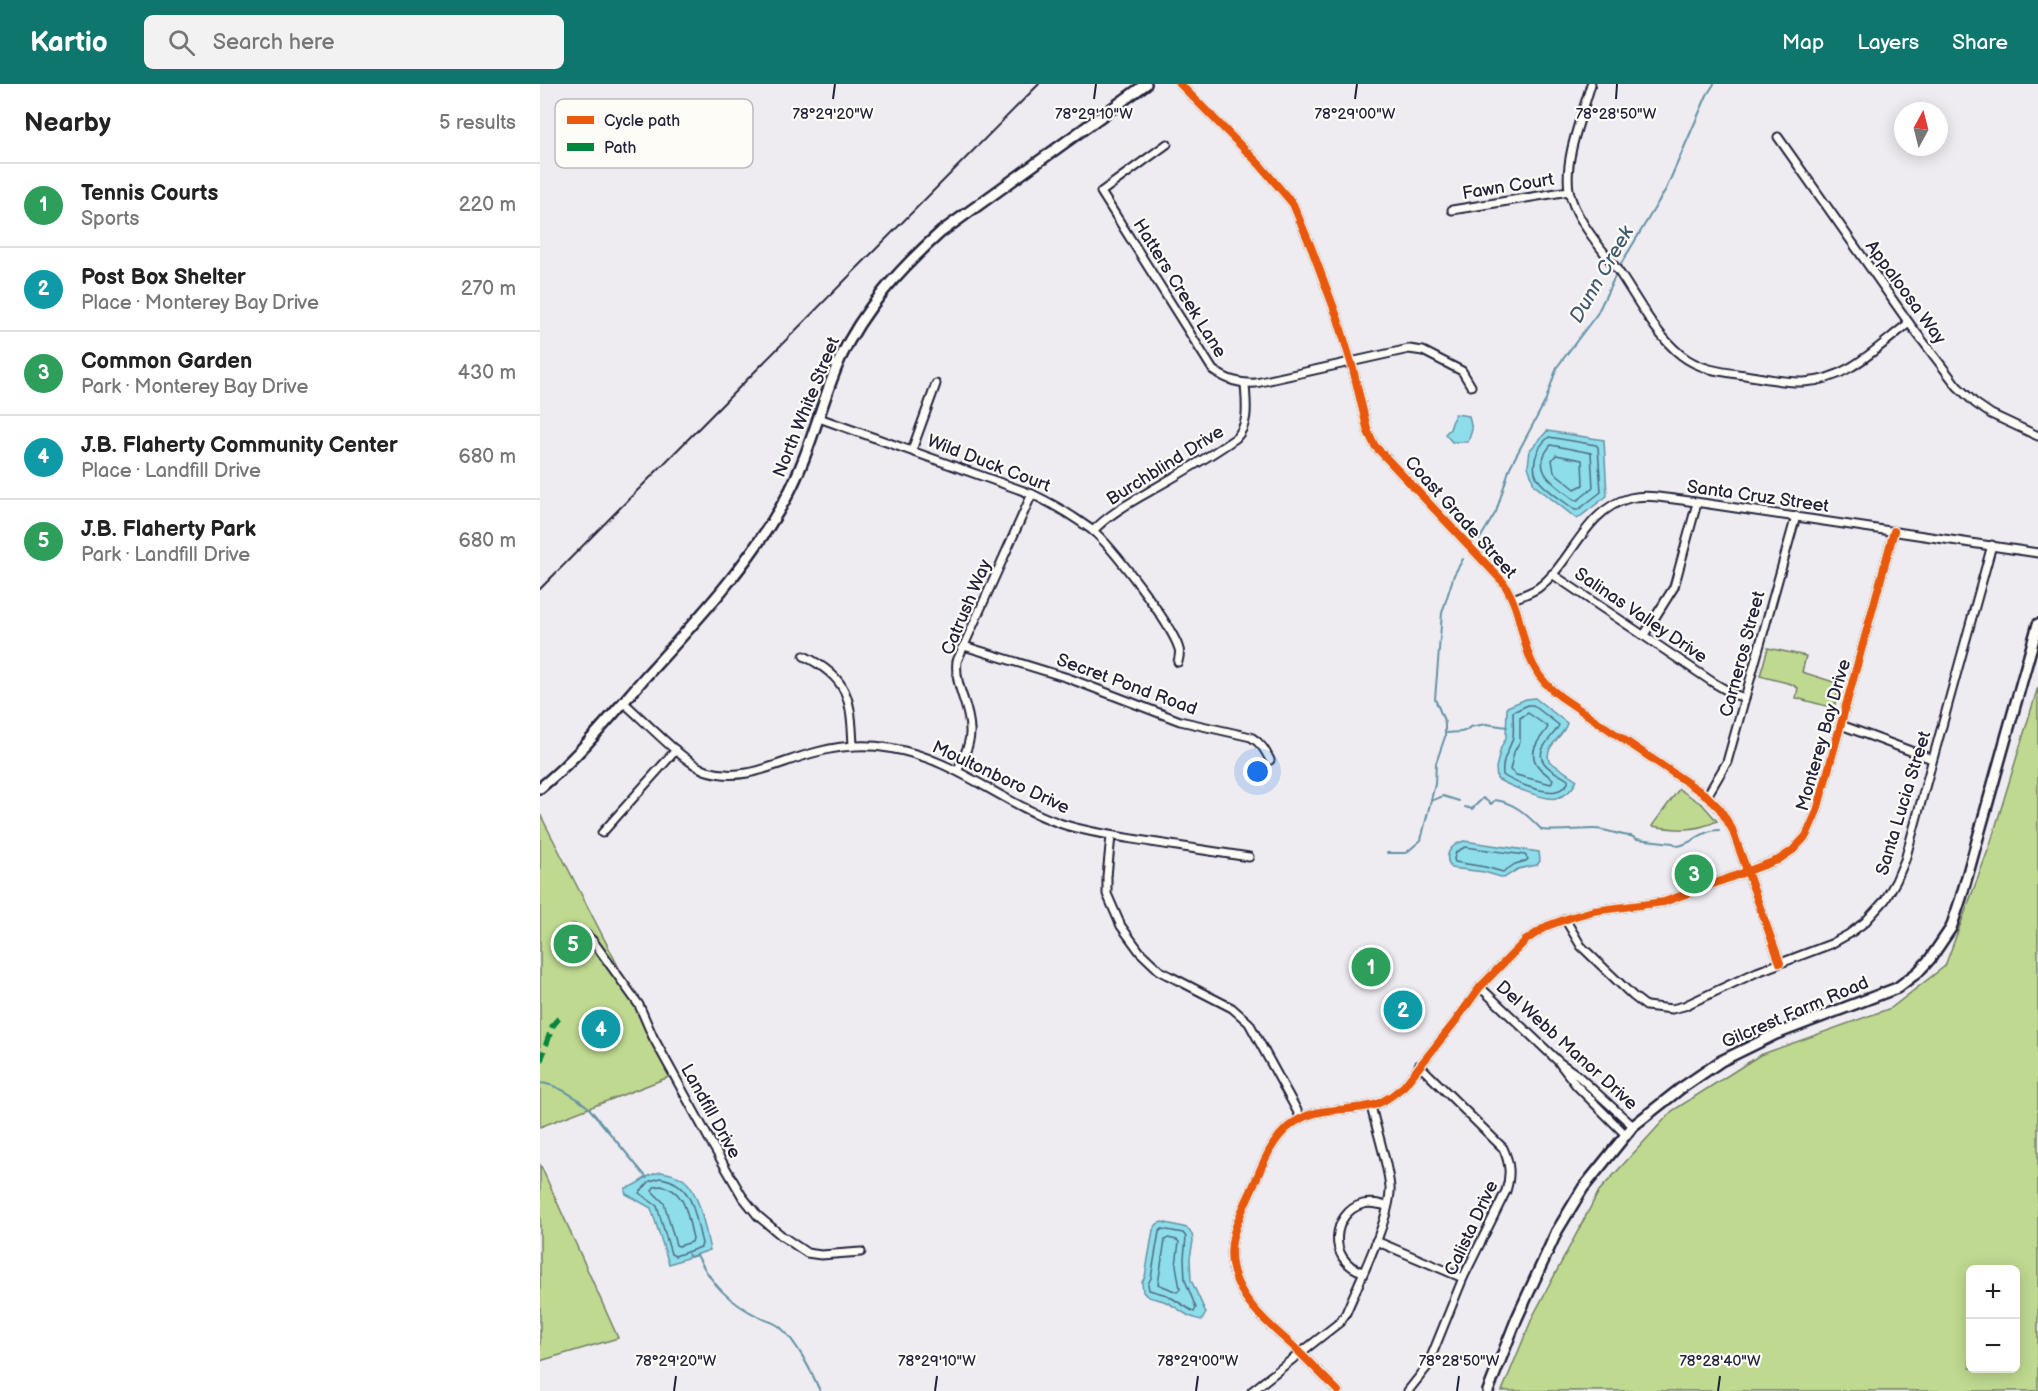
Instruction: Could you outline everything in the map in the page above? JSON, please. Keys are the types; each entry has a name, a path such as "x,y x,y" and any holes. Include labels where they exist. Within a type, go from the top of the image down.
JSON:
{"main road":[{"name":"North White Street","path":"540,788 573,759 734,577 768,529 797,476 840,359 868,311 892,280 941,232 1146,84"},
{"name":"Gilcrest Farm Road","path":"1488,1391 1529,1290 1557,1232 1583,1188 1633,1126 1721,1061 1776,1034 1897,988 1918,972 1930,959 1951,928 2038,624"}],"street":[{"name":"Coast Grade Street","path":"1180,84 1250,154 1293,204 1324,280 1351,362 1368,432 1375,446 1499,576 1513,599 1535,672 1545,685 1707,796 1725,816 1780,963"},
{"path":"1591,84 1571,155 1569,191 1573,203 1584,224 1662,335 1688,361 1714,371 1798,382 1825,379 1854,365 1909,323"},
{"name":"Appaloosa Way","path":"1778,137 1909,323 1957,386 1991,414 2038,436"},
{"name":"Hatters Creek Lane","path":"1167,144 1101,192 1213,370 1223,377 1245,384 1256,383 1409,350 1424,351 1462,371 1471,386"},
{"name":"Fawn Court","path":"1452,210 1569,191"},
{"path":"912,450 936,384"},
{"name":"Burchblind Drive","path":"1093,531 1122,507 1189,469 1236,438 1242,432 1246,414 1245,384"},
{"name":"Wild Duck Court","path":"819,418 1032,494 1053,504 1093,531 1123,565 1164,620 1179,649 1178,662"},
{"name":"Catrush Way","path":"958,770 968,746 971,731 969,716 956,674 957,661 1032,494"},
{"name":"Santa Cruz Street","path":"1513,599 1537,589 1552,574 1593,521 1613,505 1631,498 1651,496 2038,553"},
{"path":"1644,635 1674,587 1697,502"},
{"name":"Carneros Street","path":"1707,796 1727,762 1796,516"},
{"name":"Monterey Bay Drive","path":"1338,1391 1248,1303 1235,1278 1232,1255 1235,1230 1266,1156 1275,1141 1301,1118 1321,1111 1371,1106 1391,1097 1404,1086 1480,987 1526,940 1547,926 1593,911 1653,904 1785,856 1806,836 1815,817 1894,531"},
{"name":"Santa Lucia Street","path":"1565,919 1581,946 1632,996 1646,1006 1672,1009 1684,1006 1736,981 1842,938 1865,922 1885,900 1905,860 1992,545"},
{"name":"Salinas Valley Drive","path":"1552,574 1724,690 1745,698"},
{"name":"Secret Pond Road","path":"963,646 1068,678 1180,721 1251,737 1265,749 1270,760"},
{"path":"804,656 821,664 841,683 851,710 853,746"},
{"name":"Moultonboro Drive","path":"623,702 676,750 704,770 733,775 762,770 816,752 853,746 885,747 907,751 958,770 1024,808 1062,824 1111,836 1249,857"},
{"path":"1841,725 1932,759"},
{"path":"602,833 676,750"},
{"path":"1111,836 1107,894 1121,926 1140,952 1160,971 1223,1003 1244,1019 1255,1032 1301,1118"},
{"name":"Landfill Drive","path":"573,929 593,941 639,1005 653,1038 713,1146 742,1196 758,1216 807,1253 820,1255 861,1252"},
{"name":"Del Webb Manor Drive","path":"1480,987 1559,1062 1576,1074 1633,1126"},
{"path":"1559,1062 1576,1085 1626,1135"},
{"name":"Calista Drive","path":"1408,1391 1427,1367 1463,1278 1510,1180 1509,1162 1496,1139 1419,1065"},
{"path":"1252,1391 1340,1322 1346,1313 1376,1241 1390,1189 1371,1106"},
{"path":"1363,1272 1347,1265 1340,1256 1337,1245 1338,1233 1346,1217 1358,1207 1367,1204 1387,1206"},
{"path":"1376,1241 1463,1278"}],"green space":[{"path":"1768,648 1806,656 1802,672 1840,684 1834,708 1796,698 1798,688 1760,676"},
{"path":"2038,687 2038,1391 1502,1391 1533,1316 1599,1191 1672,1111 1760,1055 1891,1008 1945,966 1990,845"},
{"path":"1679,789 1703,805 1717,821 1685,829 1652,826"},
{"path":"540,814 674,1075 540,1127"},
{"path":"540,1164 618,1338 540,1361"}],"water":[{"path":"1455,414 1469,416 1472,430 1468,442 1452,442 1445,434 1450,429"},
{"path":"1547,431 1604,440 1607,496 1577,519 1534,485 1528,466 1530,450"},
{"path":"1535,698 1567,723 1549,750 1549,761 1577,780 1569,792 1556,798 1535,795 1497,779 1496,768 1501,747 1506,738 1507,707 1526,699"},
{"path":"1464,841 1539,852 1540,861 1537,865 1518,869 1504,878 1484,872 1451,868 1448,859 1449,851"},
{"path":"661,1172 679,1177 690,1186 698,1202 710,1250 669,1264 651,1208 626,1194 625,1191 626,1188 650,1175"},
{"path":"1162,1222 1187,1228 1192,1234 1191,1280 1206,1313 1202,1320 1187,1315 1143,1292 1142,1282 1145,1277 1153,1230 1157,1224"}],"waterway":[{"name":"Dunn Creek","path":"1479,540 1496,512 1510,467 1545,402 1557,367 1597,314 1621,264 1666,189 1714,84"},
{"path":"1387,853 1406,853 1421,840 1435,784 1436,763 1445,737 1445,723 1435,699 1442,613 1454,575 1463,559"},
{"path":"1447,733 1462,732 1470,727 1486,724 1507,727"},
{"path":"1431,801 1443,796 1459,801"},
{"path":"1465,807 1472,809 1483,798 1491,804 1495,800 1515,807 1542,830 1599,829 1637,839 1673,843 1678,846 1707,832 1719,830"},
{"path":"540,1083 559,1088 588,1107 647,1178"},
{"path":"688,1254 690,1257 697,1255 715,1284 730,1299 748,1311 778,1325 786,1333 803,1357 820,1391"}],"railway":[{"path":"540,589 1039,84"}],"marked path":[{"path":"540,1062 553,1025 559,1018"}],"cycle path":[{"path":"1180,84 1260,165 1293,204 1338,319 1368,432 1375,446 1503,582 1517,613 1530,657 1536,671 1546,684 1561,697 1707,796 1720,809 1732,829 1780,963"},
{"path":"1338,1391 1258,1313 1248,1301 1234,1274 1231,1259 1236,1227 1272,1146 1285,1130 1302,1118 1326,1111 1374,1105 1387,1099 1404,1086 1480,987 1526,940 1547,926 1593,911 1664,902 1778,860 1793,850 1806,836 1817,811 1894,531"}],"place":[{"name":"Common Garden","path":"1694,874"},
{"name":"J.B. Flaherty Park","path":"573,944"},
{"name":"Tennis Courts","path":"1371,967"},
{"name":"Post Box Shelter","path":"1403,1010"},
{"name":"J.B. Flaherty Community Center","path":"601,1029"}]}
